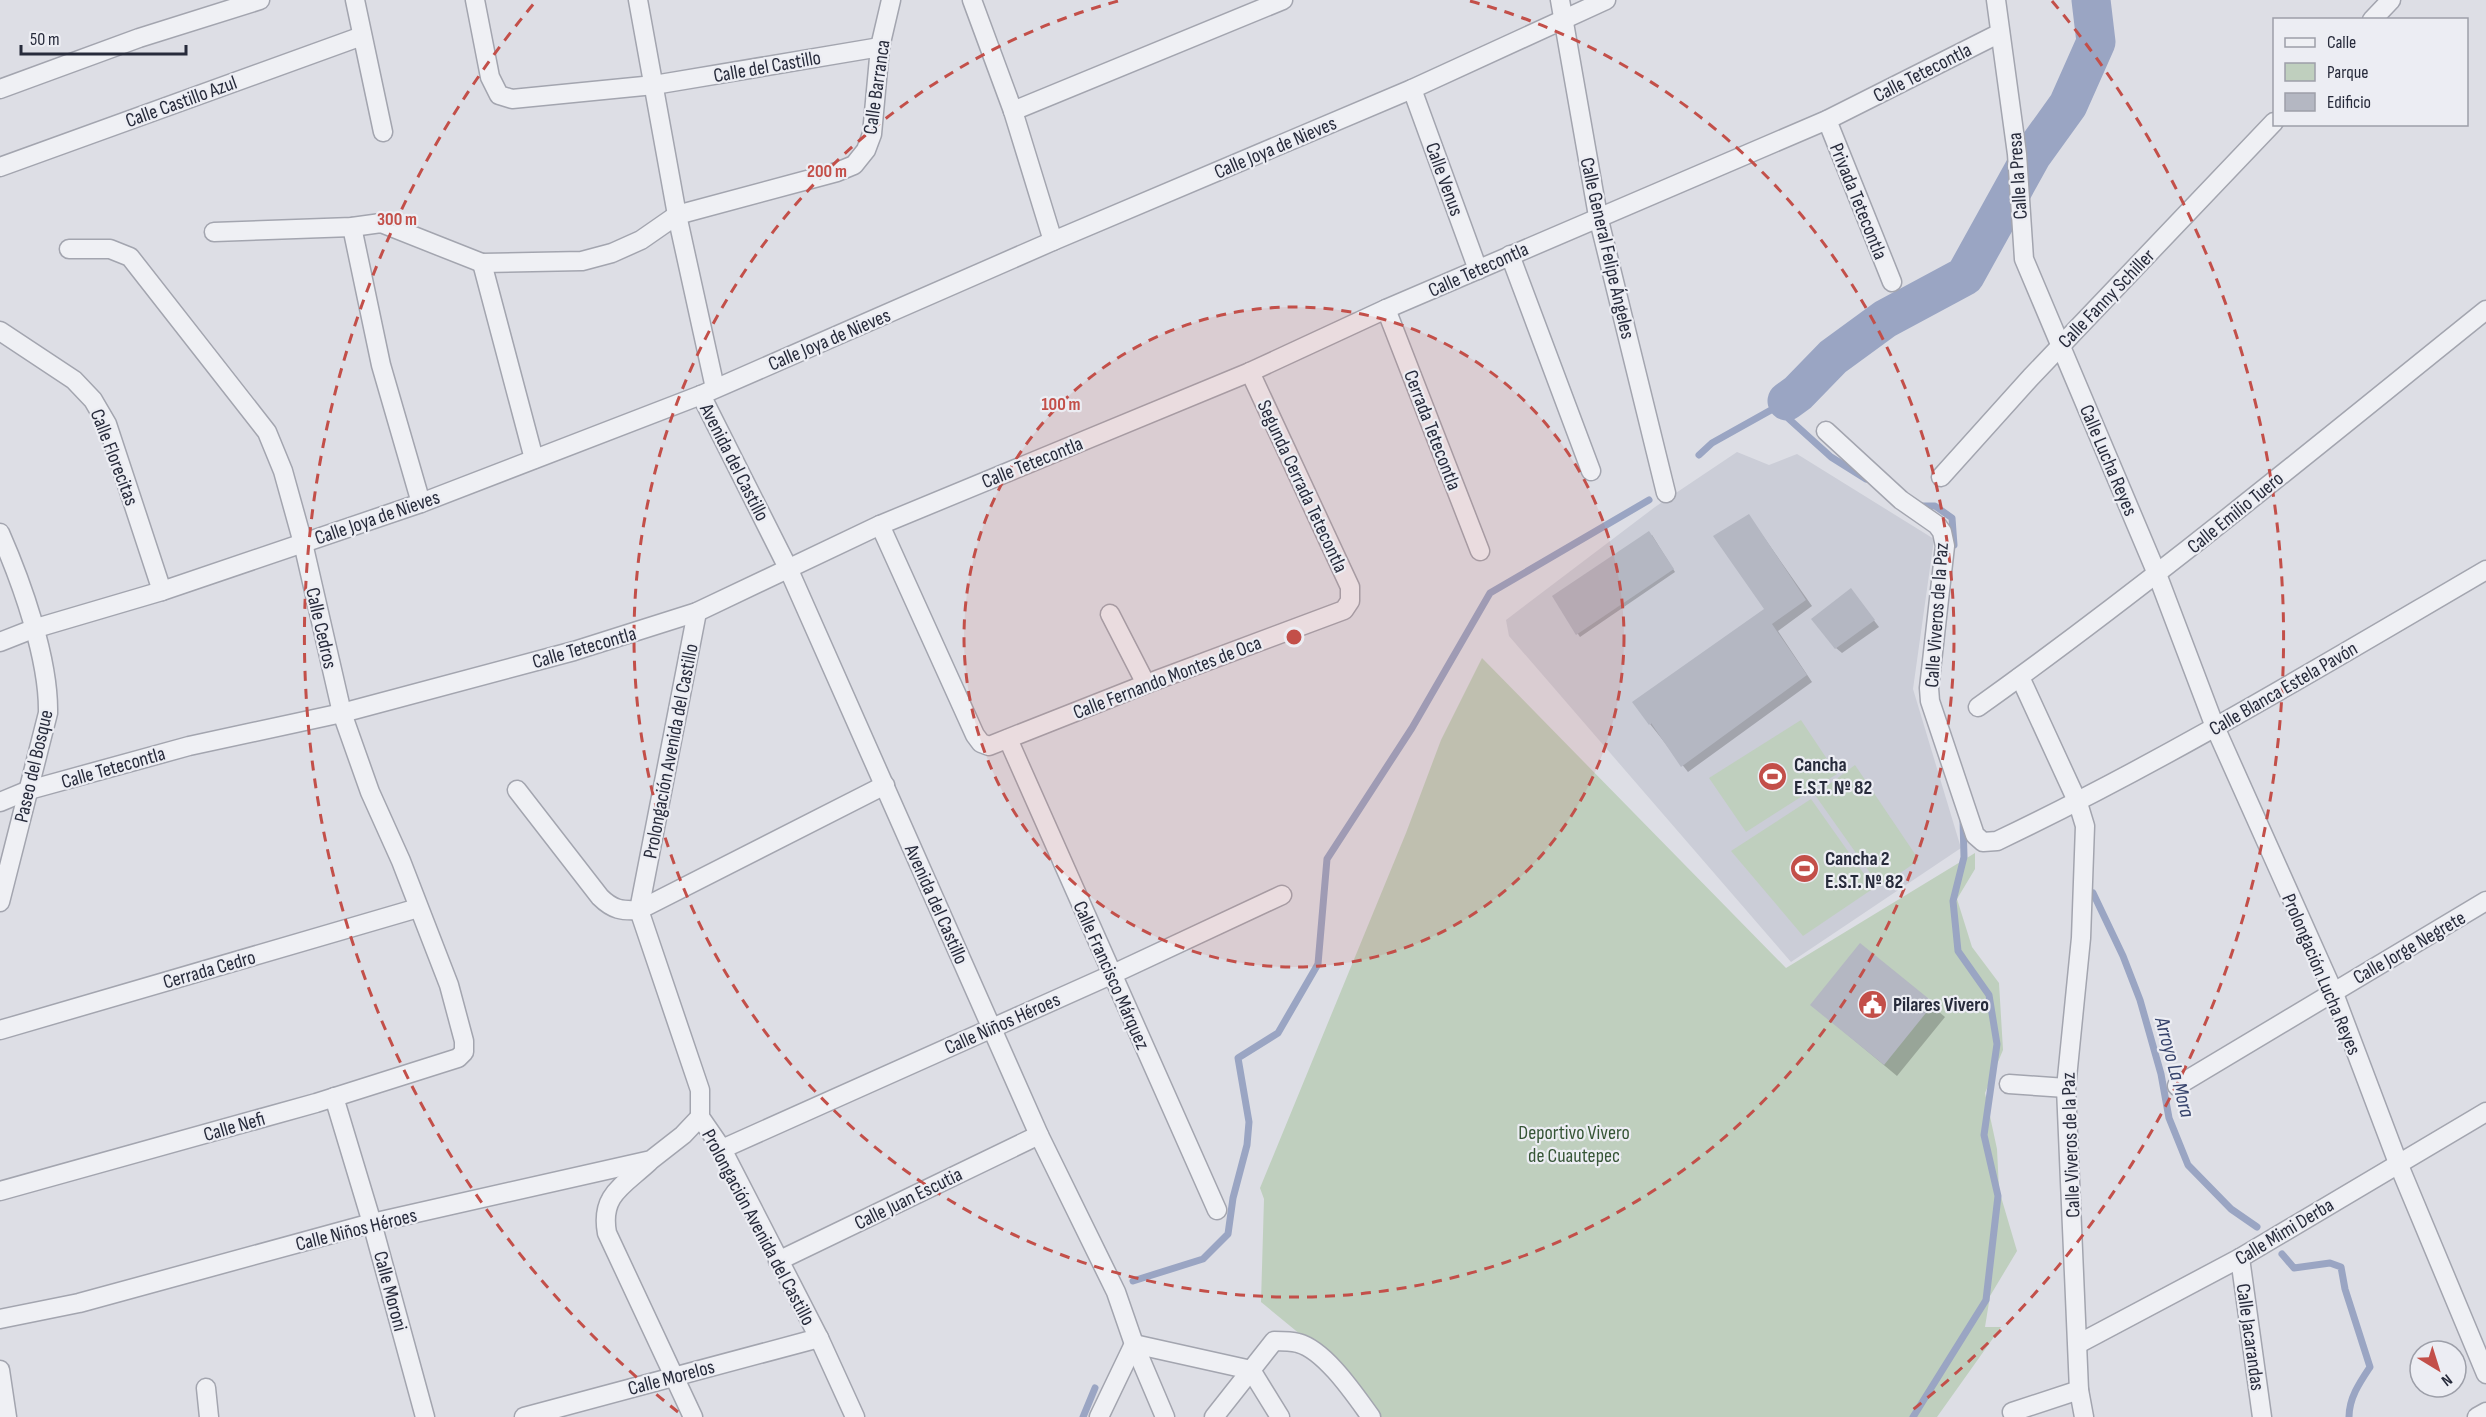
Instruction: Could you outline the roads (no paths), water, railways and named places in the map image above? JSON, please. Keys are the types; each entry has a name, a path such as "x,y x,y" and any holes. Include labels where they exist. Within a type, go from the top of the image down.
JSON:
{"street":[{"path":"0,89 139,38 260,0"},
{"path":"355,0 383,132"},
{"path":"475,0 490,77 499,95 512,99 654,85"},
{"name":"Avenida del Castillo","path":"638,0 708,391 1039,1135 1116,1292 1134,1344 1165,1417"},
{"name":"Calle Barranca","path":"676,215 837,172 854,165 866,150 872,134 880,47 891,0"},
{"path":"972,0 1013,111 1053,241"},
{"path":"1013,111 1283,0"},
{"name":"Calle General Felipe Ángeles","path":"1560,0 1598,216 1666,494"},
{"name":"Calle Joya de Nieves","path":"0,642 33,629 162,591 421,503 708,391 1053,241 1412,89 1606,0"},
{"name":"Calle la Presa","path":"1996,0 2017,154 2024,260 2061,346"},
{"path":"2374,18 2391,0"},
{"name":"Calle Tetecontla","path":"0,802 29,790 189,746 342,713 574,651 697,612 880,525 1250,372 1386,309 1598,216 1827,120 2000,33"},
{"name":"Calle Castillo Azul","path":"0,167 362,36"},
{"name":"Calle del Castillo","path":"654,85 880,47"},
{"name":"Calle Venus","path":"1412,89 1478,270"},
{"name":"Privada Tetecontla","path":"1827,120 1892,282"},
{"name":"Calle Fanny Schiller","path":"1941,477 2061,346 2273,123"},
{"path":"214,232 352,227 381,223 482,263 582,261 612,253 641,240 676,215"},
{"path":"352,227 381,365 421,503"},
{"name":"Calle Cedros","path":"69,249 110,249 130,257 267,432 283,471 303,543 342,713 370,792 400,861 448,986 464,1041 464,1052"},
{"path":"1510,255 1592,471"},
{"path":"482,263 534,459"},
{"name":"Cerrada Tetecontla","path":"1386,309 1480,551"},
{"name":"Calle Emilio Tuero","path":"1978,707 2157,574 2486,310"},
{"name":"Calle Florecitas","path":"0,331 75,380 93,400 107,424 162,591"},
{"name":"Calle Lucha Reyes","path":"2061,346 2157,574"},
{"name":"Segunda Cerrada Tetecontla","path":"1250,372 1350,587 1350,601"},
{"name":"Calle Viveros de la Paz","path":"1826,431 1902,500 1937,525 1942,532 1946,546 1929,688 1930,701 1975,835 1983,842"},
{"name":"Calle Fernando Montes de Oca","path":"880,525 975,735 981,743 990,746 1146,684 1344,610 1350,601"},
{"name":"Paseo del Bosque","path":"0,533 14,564 48,687 48,713 0,902"},
{"name":"Calle Blanca Estela Pavón","path":"1983,842 1997,841 2078,802 2215,727 2486,570"},
{"name":"Prolongación Lucha Reyes","path":"2157,574 2215,727 2333,991 2398,1163 2486,1374"},
{"name":"Prolongación Avenida del Castillo","path":"697,612 639,910 700,1090 699,1117 722,1149 819,1338 855,1417"},
{"path":"1110,614 1146,684"},
{"name":"Calle Viveros de la Paz","path":"2020,677 2078,802 2085,826 2081,938 2066,1088 2079,1390 2084,1417"},
{"name":"Calle Francisco Márquez","path":"1008,739 1217,1210"},
{"path":"518,790 605,902 620,911 639,910 885,785"},
{"name":"Calle Niños Héroes","path":"722,1149 1113,974 1282,895"},
{"name":"Calle Jorge Negrete","path":"2177,1086 2486,901"},
{"name":"Cerrada Cedro","path":"0,1030 418,908"},
{"name":"Calle Nefi","path":"0,1191 334,1097 458,1058 464,1052"},
{"path":"2009,1084 2066,1088"},
{"name":"Calle Moroni","path":"334,1097 372,1223 425,1417"},
{"name":"Calle Mimi Derba","path":"2078,1344 2240,1258 2398,1163 2485,1115"},
{"name":"Calle Niños Héroes","path":"0,1319 78,1303 372,1223 651,1160 683,1135 699,1117"},
{"name":"Calle Juan Escutia","path":"778,1261 1039,1135"},
{"path":"651,1160 609,1199 604,1216 607,1233 676,1376 693,1417"},
{"name":"Calle Jacarandas","path":"2240,1258 2262,1417"},
{"name":"Calle Morelos","path":"524,1417 819,1338"},
{"path":"1214,1417 1274,1341 1299,1343 1310,1348 1328,1364 1371,1417"},
{"path":"1099,1417 1134,1344 1251,1370 1280,1417"},
{"path":"0,1370 7,1417"},
{"path":"206,1388 209,1417"},
{"path":"2012,1412 2079,1390"},
{"path":"2477,1417 2486,1412"}],"waterway":[{"path":"1787,401 1798,393 1833,357 1885,319 1965,276 2032,155 2068,105 2096,42 2091,0"},
{"path":"1699,455 1712,443 1787,401 1789,419 1831,457 1866,479"},
{"path":"1133,1281 1203,1259 1228,1234 1233,1198 1247,1145 1249,1122 1238,1058 1278,1033 1318,964 1327,859 1412,728 1490,593 1649,500"},
{"path":"1917,506 1935,506 1952,518 1954,545"},
{"path":"1913,1417 1986,1300 1998,1196 1984,1135 1997,1044 1989,995 1958,951 1953,901 1964,857 1963,820"},
{"name":"Arroyo La Mora","path":"2093,893 2123,956 2140,1000 2161,1074 2169,1118 2188,1165 2231,1209 2257,1227"},
{"name":"Arroyo La Mora","path":"2282,1254 2294,1268 2330,1263 2341,1267 2345,1289 2370,1367 2353,1397 2349,1417"},
{"path":"1083,1417 1095,1388"}],"place":[{"name":"Cancha E.S.T. Nº 82","path":"1773,776"},
{"name":"Cancha 2 E.S.T. Nº 82","path":"1804,869"},
{"name":"Pilares Vivero","path":"1872,1004"}],"park label":[{"name":"Deportivo Vivero de Cuautepec","path":"1574,1144"}]}
